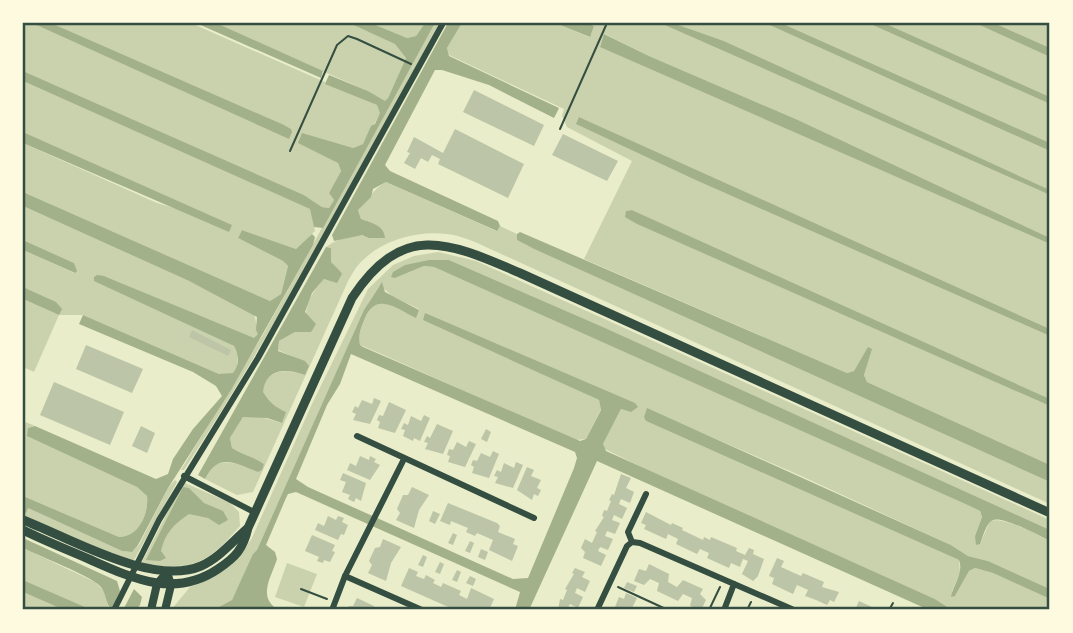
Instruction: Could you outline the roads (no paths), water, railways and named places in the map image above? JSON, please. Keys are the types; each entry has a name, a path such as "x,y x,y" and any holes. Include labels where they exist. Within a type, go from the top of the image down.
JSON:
{"main road":[{"path":"23,530 130,577 157,584 171,585 196,580 223,566 244,544 248,528 352,298 374,268 391,256 431,244 465,249 512,269 1050,513"},
{"path":"23,520 135,566 167,572 186,570 211,560 248,528"}],"street":[{"path":"114,610 184,476 258,358 443,23"},
{"path":"357,436 534,518"},
{"path":"332,610 345,576 404,459"},
{"path":"184,476 256,513"},
{"path":"632,542 628,532 646,494"},
{"path":"597,610 627,546 632,542 640,543 794,610"},
{"path":"151,610 157,584 167,572"},
{"path":"165,610 171,585 167,572"},
{"path":"345,576 422,610"},
{"path":"723,610 734,584"}]}
